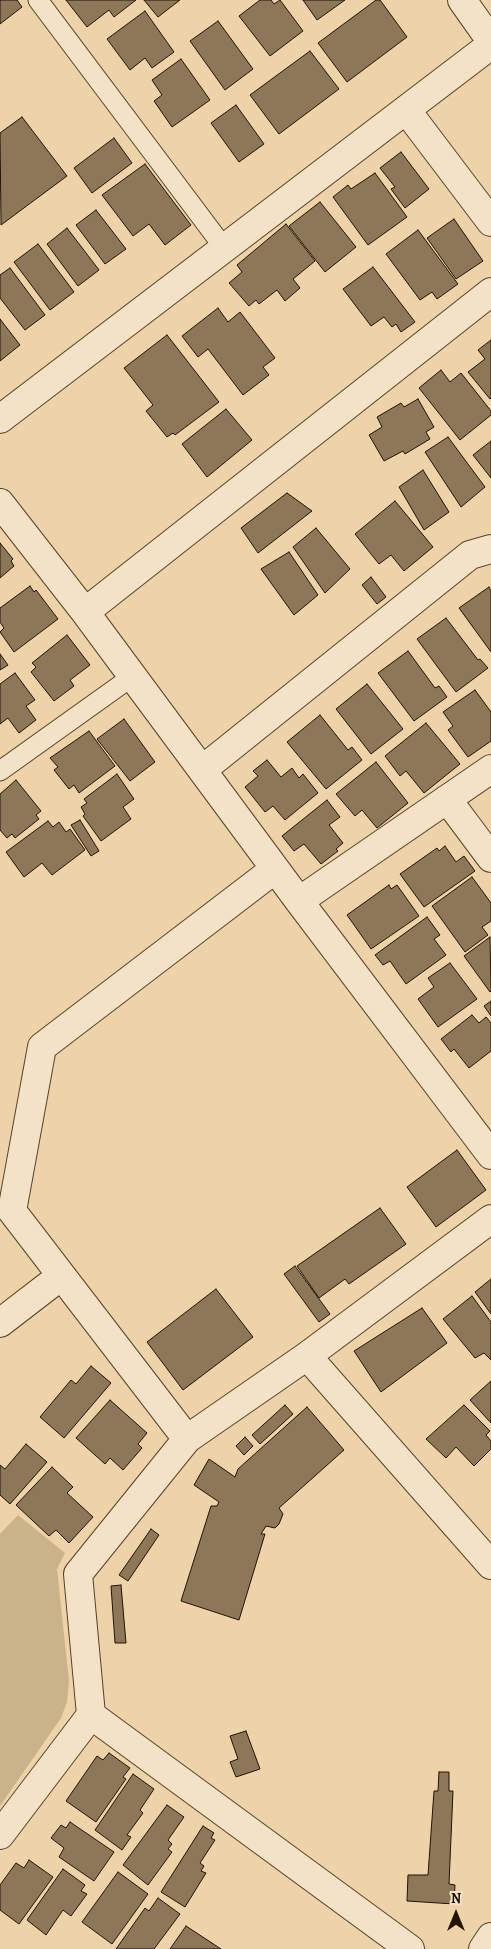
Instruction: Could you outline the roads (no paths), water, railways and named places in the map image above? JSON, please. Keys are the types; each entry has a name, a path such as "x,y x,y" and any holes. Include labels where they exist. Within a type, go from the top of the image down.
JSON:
{"street":[{"path":"462,0 491,41"},
{"path":"0,419 407,111 491,45"},
{"path":"407,111 491,222"},
{"path":"85,612 491,292"},
{"path":"0,503 85,612 275,869 491,1155"},
{"path":"202,770 470,556 491,548"},
{"path":"299,901 491,769"},
{"path":"447,799 491,858"},
{"path":"187,1439 12,1211 42,1047 275,869"},
{"path":"0,1835 91,1715 78,1574 187,1439 307,1356 491,1219"},
{"path":"0,1323 61,1276"},
{"path":"307,1356 491,1565"},
{"path":"91,1715 410,1949"},
{"path":"483,1949 491,1937"}],"lane":[{"path":"38,0 225,249"},
{"path":"1,768 133,676"}]}
